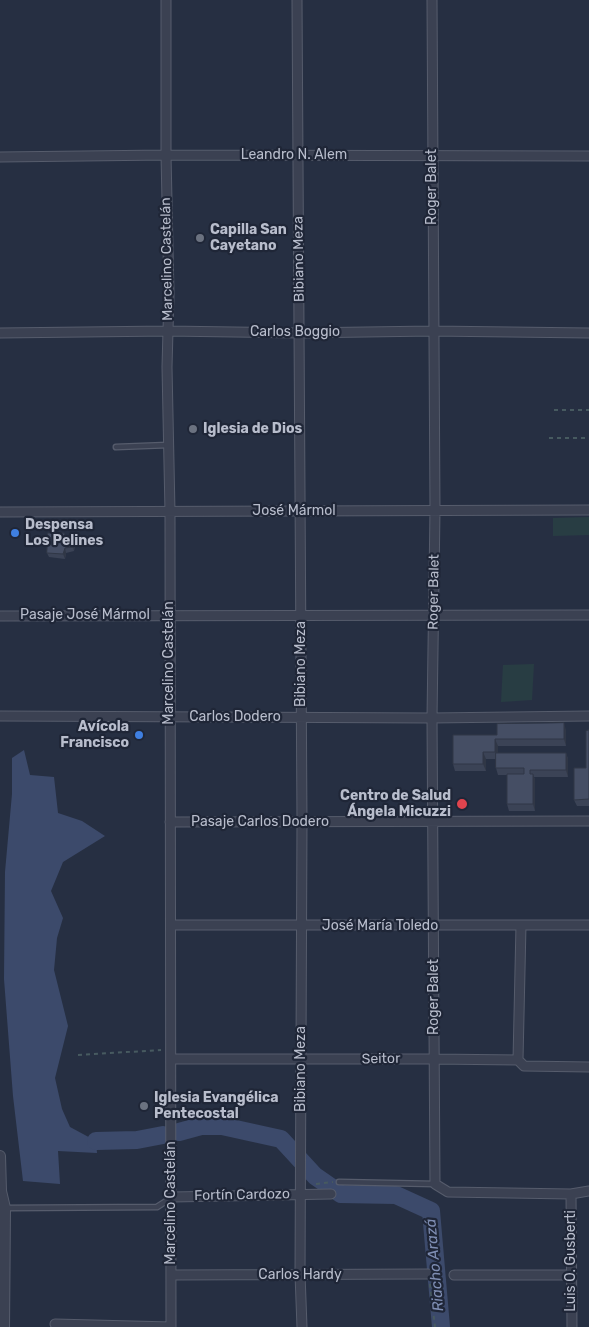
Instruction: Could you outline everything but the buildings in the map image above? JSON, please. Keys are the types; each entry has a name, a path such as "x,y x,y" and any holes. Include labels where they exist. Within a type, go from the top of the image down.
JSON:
{"street":[{"name":"Marcelino Castelán","path":"166,0 170,512 171,1327"},
{"name":"Bibiano Meza","path":"297,0 301,510 302,1175 300,1274 302,1327"},
{"name":"Roger Balet","path":"432,0 432,331 435,510 432,718 435,1184"},
{"name":"Leandro N. Alem","path":"0,157 432,154 589,156"},
{"name":"Carlos Boggio","path":"0,333 432,331 589,333"},
{"name":"José Mármol","path":"0,512 589,510"},
{"name":"Pasaje José Mármol","path":"0,616 589,615"},
{"name":"Carlos Dodero","path":"0,716 432,718 589,716"},
{"name":"Pasaje Carlos Dodero","path":"170,822 589,821"},
{"path":"518,1060 521,925"},
{"name":"José María Toledo","path":"171,926 589,925"},
{"name":"Seitor","path":"170,1054 302,1060 434,1058 518,1060 524,1066 589,1067"},
{"path":"0,1156 1,1191 5,1208 2,1273 4,1327"},
{"path":"435,1184 448,1192 571,1194 589,1192"},
{"name":"Fortín Cardozo","path":"172,1197 331,1194"},
{"name":"Luis O. Gusberti","path":"571,1194 572,1327"},
{"name":"Carlos Hardy","path":"171,1275 428,1274"},
{"path":"454,1275 571,1275"},
{"path":"55,1324 171,1327"}],"lane":[{"path":"116,447 169,445"},
{"path":"339,1182 435,1184"},
{"name":"Fortín Cardozo","path":"5,1208 157,1207 172,1197"}],"path":[{"path":"554,410 589,410"},
{"path":"549,438 589,438"},
{"path":"78,1055 170,1054"},
{"path":"317,1184 332,1182"},
{"path":"428,1274 435,1327"}],"green space":[{"path":"589,517 589,535 553,536 553,518"},
{"path":"534,664 532,700 501,702 503,665"}],"water":[{"path":"24,750 30,775 54,777 58,813 82,821 105,836 63,862 51,891 63,918 57,938 54,970 68,1026 55,1078 62,1109 70,1127 96,1141 97,1153 58,1151 60,1184 23,1181 13,1096 4,979 5,872 12,794 12,758"}],"waterway":[{"name":"Riacho Arazá","path":"179,1132 201,1126 222,1126 281,1139 315,1176 341,1194 396,1195 431,1211 441,1327"},
{"name":"Riacho Arazá","path":"96,1141 137,1140 163,1135"}],"place":[{"name":"Capilla San Cayetano","path":"200,238"},
{"name":"Iglesia de Dios","path":"193,429"},
{"name":"Despensa Los Pelines","path":"15,533"},
{"name":"Avícola Francisco","path":"139,735"},
{"name":"Centro de Salud Ángela Micuzzi","path":"462,804"},
{"name":"Iglesia Evangélica Pentecostal","path":"144,1106"}]}
